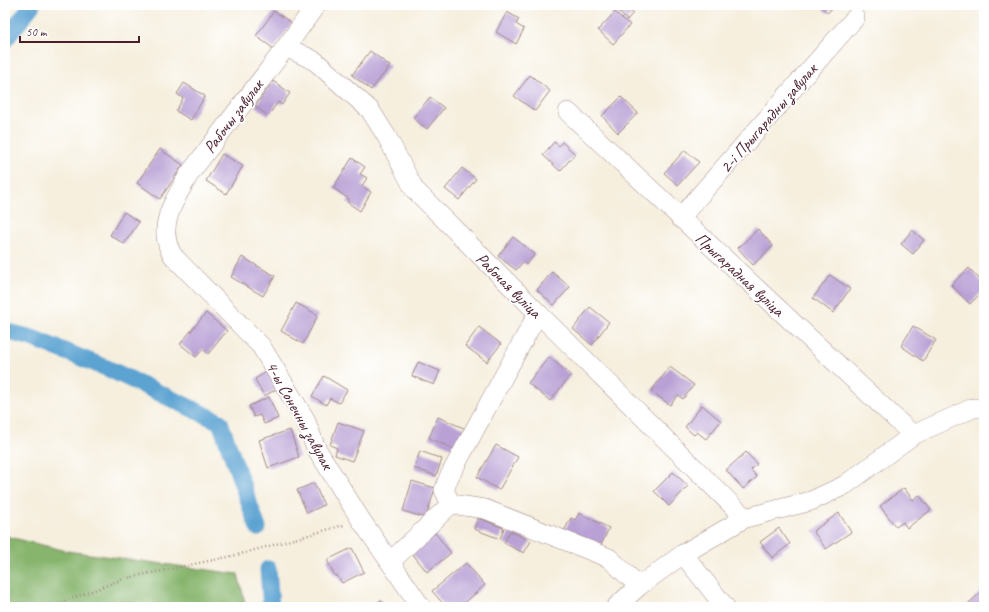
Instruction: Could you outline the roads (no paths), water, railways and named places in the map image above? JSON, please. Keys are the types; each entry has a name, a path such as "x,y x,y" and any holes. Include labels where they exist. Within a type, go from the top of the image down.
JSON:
{"street":[{"name":"Рабочы завулак","path":"165,235 168,216 176,196 190,174 316,5"},
{"name":"2-і Прыгарадны завулак","path":"680,218 855,18"},
{"name":"Рабочая вуліца","path":"286,47 315,61 370,110 387,137 414,190 745,518"},
{"name":"Прыгарадная вуліца","path":"568,112 913,435"},
{"name":"4-ы Сонечны завулак","path":"165,235 170,251 177,260 261,346 305,419 316,448 361,520 421,607"},
{"path":"451,504 444,490 448,477 538,314"},
{"path":"616,607 639,586 683,554 745,518 811,501 845,485 913,435 973,408 984,408"},
{"path":"390,562 451,504"},
{"path":"451,504 485,509 609,558 639,586"},
{"path":"683,554 725,607"}],"waterway":[{"path":"5,40 32,5"},
{"path":"5,331 32,338 109,369 220,422 258,528"},
{"path":"268,569 271,607"}]}
